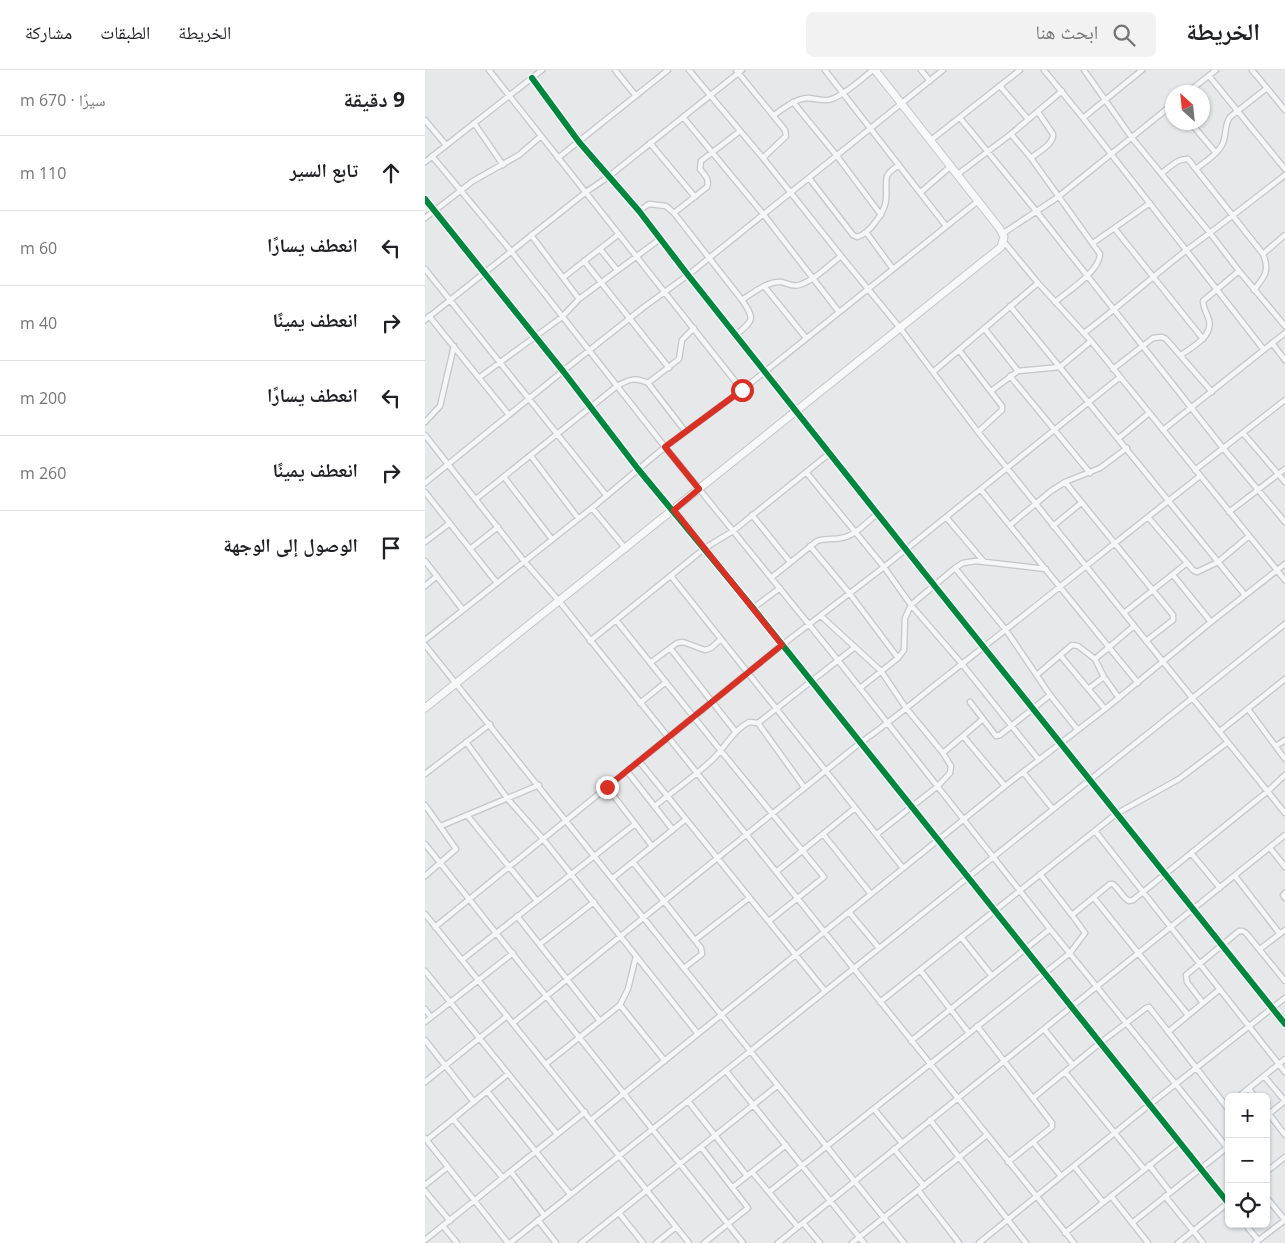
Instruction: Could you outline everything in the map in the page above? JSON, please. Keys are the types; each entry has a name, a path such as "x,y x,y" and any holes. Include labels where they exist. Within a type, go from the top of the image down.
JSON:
{"main road":[{"path":"425,708 996,252 1004,242 1002,234 958,174 874,70"}],"street":[{"path":"489,70 742,390"},
{"path":"425,162 542,70"},
{"path":"615,70 635,96"},
{"path":"559,158 668,70"},
{"path":"689,70 763,158 790,194 900,328 1035,504 1285,813"},
{"path":"825,70 946,226"},
{"path":"774,115 793,102 807,98 826,101 843,93 874,70"},
{"path":"921,70 930,81"},
{"path":"425,483 630,318 764,215 943,70"},
{"path":"931,140 1020,70"},
{"path":"1044,70 1264,350"},
{"path":"1084,70 1104,101 1132,138 1211,233 1239,272 1285,326"},
{"path":"1083,118 1142,70"},
{"path":"1197,85 1216,70"},
{"path":"1253,70 1285,110"},
{"path":"509,415 454,346 427,318 585,192 608,177 739,71 785,130 786,136 763,158"},
{"path":"1209,76 1285,169"},
{"path":"532,78 579,142 639,211 764,372 1285,1024"},
{"path":"1000,86 1028,119"},
{"path":"1196,169 1216,153 1224,142 1227,121 1267,88"},
{"path":"958,174 1062,92"},
{"path":"793,102 837,156 881,215"},
{"path":"1002,234 1057,197 1165,111"},
{"path":"1031,158 1051,142 1054,137 1038,112"},
{"path":"683,117 764,215 839,312"},
{"path":"960,118 988,150 1223,448 1285,522"},
{"path":"425,120 446,145"},
{"path":"474,123 503,165"},
{"path":"1197,130 1216,153"},
{"path":"674,213 707,187 709,183 700,169 701,161 740,131"},
{"path":"1011,134 1031,158 1057,197 1100,254 1100,258 1087,276 1055,302"},
{"path":"425,218 460,190 527,149 541,136"},
{"path":"650,143 695,197"},
{"path":"432,156 511,251 665,447 965,819 1069,953 1225,1144"},
{"path":"1162,173 1177,161 1188,159 1263,254 1267,267 1265,275 1254,290"},
{"path":"809,178 853,235 857,237 866,232 881,215 886,202 887,176 899,164"},
{"path":"921,192 951,166"},
{"path":"1084,333 1114,311 1187,250 1233,217 1285,175"},
{"path":"425,199 638,468 705,548 1225,1199"},
{"path":"425,640 551,538 592,508 638,468 742,390 978,201"},
{"path":"1093,243 1150,203"},
{"path":"639,211 645,206 654,204 666,206 674,213 751,313 752,318 749,324 736,335"},
{"path":"1115,229 1203,339"},
{"path":"866,232 893,269"},
{"path":"563,277 619,234"},
{"path":"531,235 579,299"},
{"path":"1263,254 1285,235"},
{"path":"480,377 562,316 579,299 601,282 660,239"},
{"path":"1004,242 1037,283 1091,341 1285,580"},
{"path":"600,248 617,270"},
{"path":"742,300 764,286 781,282 792,286 799,285 813,278 841,256"},
{"path":"584,261 669,368"},
{"path":"425,269 607,495"},
{"path":"1181,355 1203,339 1207,333 1209,323 1203,301 1239,272"},
{"path":"933,372 1037,283"},
{"path":"764,286 806,338"},
{"path":"1010,306 1245,595"},
{"path":"648,383 679,359 682,340 694,328"},
{"path":"984,328 1018,371"},
{"path":"1163,430 1285,333"},
{"path":"1113,369 1153,338 1162,337 1181,355 1212,392"},
{"path":"991,391 1018,371 1059,368 1091,341"},
{"path":"1272,344 1285,360"},
{"path":"425,422 440,406 454,346"},
{"path":"959,350 1001,403 1002,410 978,432"},
{"path":"1010,376 1090,473"},
{"path":"435,927 782,645 907,549 1120,377"},
{"path":"476,499 617,386 633,379 640,379 648,383 685,432"},
{"path":"1195,470 1285,400"},
{"path":"1119,438 1149,413"},
{"path":"1243,433 1285,482"},
{"path":"425,435 524,561 559,601 1074,1243"},
{"path":"1010,525 1065,482 1100,468 1127,448"},
{"path":"590,641 705,548 733,530 830,453"},
{"path":"531,456 579,518"},
{"path":"1229,512 1285,469"},
{"path":"806,472 884,567 911,605 962,664 1039,760"},
{"path":"513,1023 826,770 888,724 1200,476"},
{"path":"504,477 551,538"},
{"path":"1065,482 1174,618 1146,641"},
{"path":"981,490 1138,682"},
{"path":"425,492 497,583"},
{"path":"1053,526 1081,503"},
{"path":"592,508 626,549"},
{"path":"771,578 810,546 823,539 843,538 855,532 878,513"},
{"path":"752,515 790,562"},
{"path":"1148,516 1187,563 1197,572 1217,562 1249,536"},
{"path":"946,518 984,562"},
{"path":"425,542 450,523"},
{"path":"470,549 498,527"},
{"path":"810,546 850,594 898,658"},
{"path":"425,561 463,610"},
{"path":"860,688 898,658 904,650 905,618 911,605 955,568 969,562 984,562 1046,569"},
{"path":"1124,613 1187,563"},
{"path":"591,1120 1005,786 1119,698 1285,564"},
{"path":"955,568 1006,630 1077,729"},
{"path":"1173,574 1211,622"},
{"path":"425,586 437,576"},
{"path":"671,576 903,868"},
{"path":"753,608 780,588"},
{"path":"821,616 881,671 906,708 943,753 951,766 951,770 938,786 877,834"},
{"path":"616,620 824,877 769,921"},
{"path":"509,1074 426,1139 509,1243 1285,624"},
{"path":"1095,660 1134,626"},
{"path":"650,663 677,643 683,642 705,650 711,648 721,639"},
{"path":"1038,674 1075,644 1095,660 1119,698"},
{"path":"425,645 539,785 825,1147 904,1243"},
{"path":"655,806 721,751 735,731 749,722 758,723 810,680 855,647"},
{"path":"670,648 735,731"},
{"path":"1060,655 1105,709"},
{"path":"1088,689 1104,677"},
{"path":"1219,730 1285,679"},
{"path":"640,703 666,682"},
{"path":"970,702 996,736 1000,735 1051,695"},
{"path":"1248,709 1285,759"},
{"path":"943,753 983,719"},
{"path":"758,723 805,788"},
{"path":"425,774 490,724"},
{"path":"963,736 1005,786"},
{"path":"1276,746 1285,740"},
{"path":"466,742 507,798 594,902 698,1034"},
{"path":"880,1002 1116,814 1179,778 1228,742"},
{"path":"639,761 825,991"},
{"path":"627,771 673,830"},
{"path":"1023,772 1053,809"},
{"path":"1072,915 1110,884 1113,884 1129,901 1133,900 1268,792 1285,775"},
{"path":"441,826 539,785"},
{"path":"607,787 652,846"},
{"path":"425,804 456,849 425,876"},
{"path":"776,872 855,808"},
{"path":"467,815 537,901"},
{"path":"613,878 686,819"},
{"path":"462,960 635,824"},
{"path":"1095,831 1285,1072"},
{"path":"823,834 871,894"},
{"path":"778,1243 1285,835"},
{"path":"425,844 470,898 743,1243"},
{"path":"1269,848 1285,867"},
{"path":"1191,853 1220,888"},
{"path":"633,862 701,948 702,954 684,968"},
{"path":"769,1192 1069,953 1085,933 1040,874"},
{"path":"1235,876 1280,934"},
{"path":"1285,893 1283,895 1285,898"},
{"path":"695,940 749,898"},
{"path":"1094,898 1189,1015"},
{"path":"540,944 594,902"},
{"path":"849,912 879,948"},
{"path":"517,916 600,1021"},
{"path":"426,917 689,1243"},
{"path":"911,1041 1050,929"},
{"path":"1260,949 1285,930"},
{"path":"1203,1003 1185,978 1239,932 1243,931 1260,949 1285,981"},
{"path":"961,937 992,976"},
{"path":"425,1022 513,953"},
{"path":"546,1064 620,1005 628,989 636,956"},
{"path":"920,970 969,1033"},
{"path":"425,971 557,1134"},
{"path":"425,981 430,977"},
{"path":"1168,1032 1220,989"},
{"path":"979,1243 1115,1132 1285,998"},
{"path":"620,1005 665,1061"},
{"path":"1033,1098 1125,1023 1149,1007 1225,1103"},
{"path":"425,1009 431,1017"},
{"path":"425,1082 507,1016"},
{"path":"977,1026 1052,1124 1052,1126 1008,1162"},
{"path":"1044,1029 1073,1065"},
{"path":"425,1040 474,1102"},
{"path":"1244,1093 1285,1059"},
{"path":"726,1071 864,1243"},
{"path":"1065,1072 1144,1169"},
{"path":"1264,1076 1285,1101 1270,1111"},
{"path":"581,1243 777,1086"},
{"path":"1249,1089 1252,1093"},
{"path":"487,1091 571,1194"},
{"path":"688,1101 747,1176"},
{"path":"874,1108 902,1143"},
{"path":"425,1240 585,1112"},
{"path":"1270,1117 1285,1135"},
{"path":"453,1119 503,1178"},
{"path":"931,1120 1026,1243"},
{"path":"852,1243 987,1135"},
{"path":"1033,1142 1061,1176"},
{"path":"1065,1233 1179,1142"},
{"path":"733,1187 786,1145"},
{"path":"701,1147 748,1208 704,1243"},
{"path":"894,1149 923,1186"},
{"path":"1132,1223 1225,1150"},
{"path":"1270,1169 1285,1157"},
{"path":"1149,1165 1170,1192"},
{"path":"1074,1166 1103,1202"},
{"path":"425,1185 448,1167"},
{"path":"511,1172 544,1215"},
{"path":"752,1172 798,1227"},
{"path":"425,1190 449,1221"},
{"path":"918,1190 959,1243"},
{"path":"1111,1196 1148,1243"},
{"path":"1165,1196 1203,1243"},
{"path":"1248,1228 1257,1242 1285,1220 1270,1202"},
{"path":"1178,1243 1225,1205"},
{"path":"619,1212 643,1243"},
{"path":"538,1220 556,1243"},
{"path":"803,1223 820,1243"},
{"path":"443,1226 457,1243"},
{"path":"656,1243 676,1227"}],"cycle path":[{"path":"532,78 579,142 639,211 934,585 1285,1024"},
{"path":"425,199 563,371 638,469 753,608 1225,1199"}],"route":[{"path":"607,787 782,645 674,510 699,489 665,447 742,390"}]}
